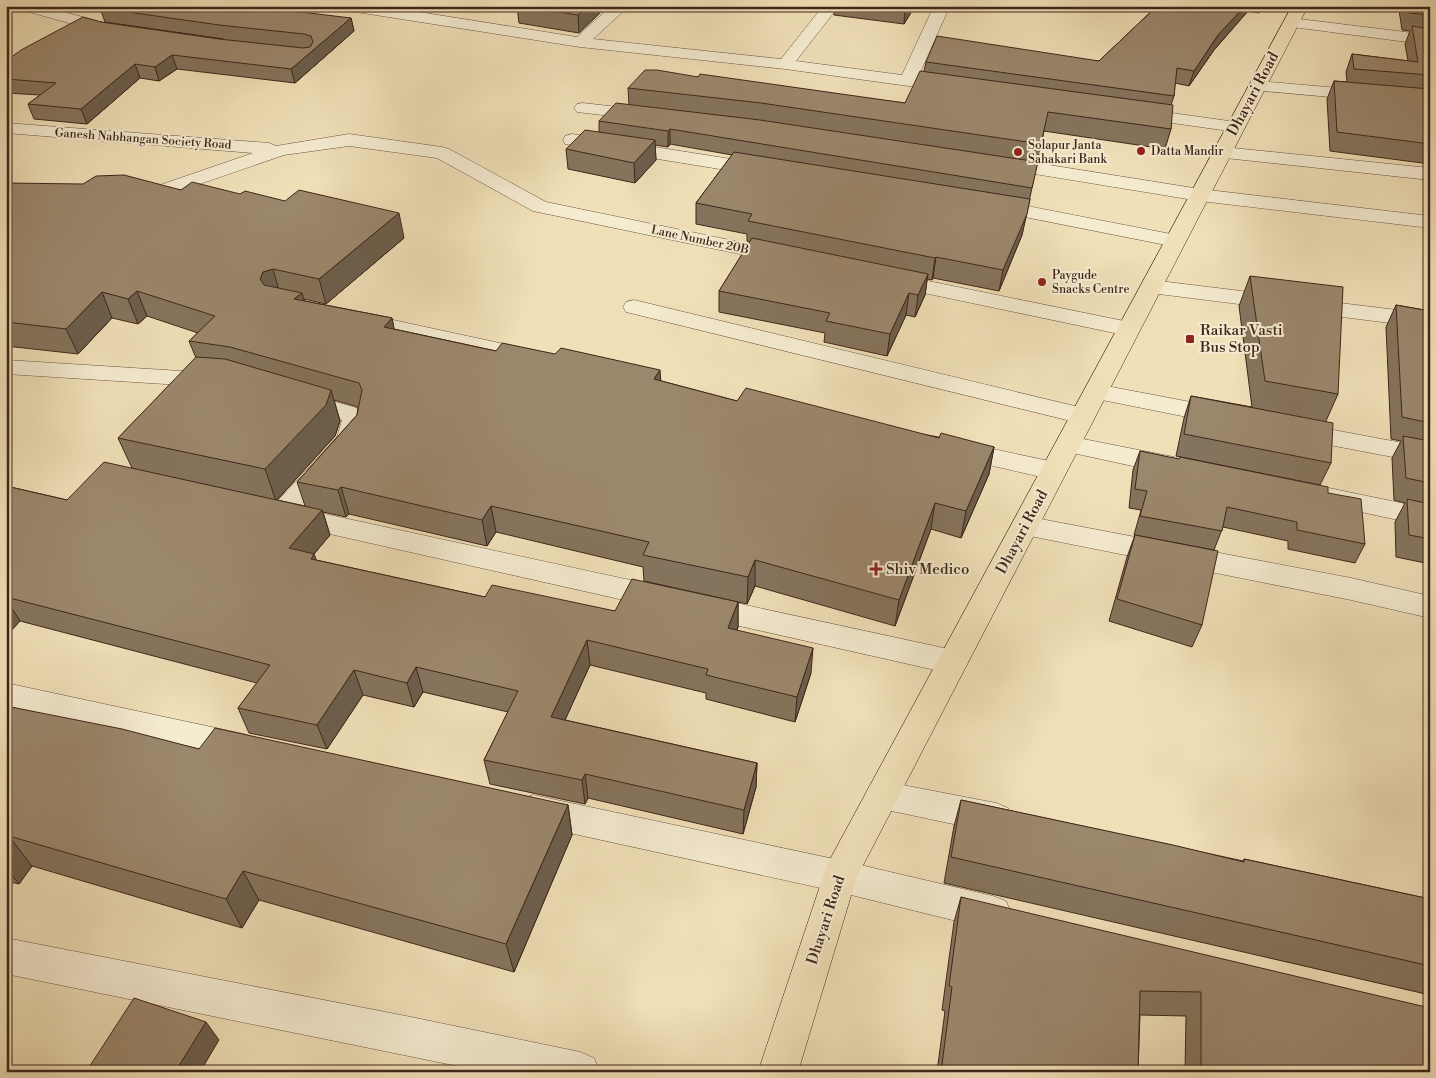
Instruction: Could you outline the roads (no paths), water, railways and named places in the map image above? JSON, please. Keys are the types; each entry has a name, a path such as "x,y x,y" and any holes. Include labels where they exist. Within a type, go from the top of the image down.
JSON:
{"main road":[{"name":"Dhayari Road","path":"778,1072 839,876 1295,15"}],"street":[{"path":"22,6 106,29 125,32"},
{"path":"350,6 580,42 785,64 966,89"},
{"path":"580,42 621,6"},
{"path":"785,64 830,6"},
{"path":"908,81 940,10"},
{"path":"1295,15 1430,40"},
{"path":"1258,86 1430,101"},
{"path":"584,108 662,117"},
{"path":"1120,111 1236,127"},
{"name":"Ganesh Nabhangan Society Road","path":"6,128 281,150"},
{"name":"Lane Number 20B","path":"281,150 349,140 442,153 540,207 801,261"},
{"path":"572,140 779,172"},
{"path":"115,192 162,191 281,150"},
{"path":"1222,153 1430,174"},
{"path":"977,160 1200,195 1430,222"},
{"path":"976,203 1176,241"},
{"path":"869,275 1130,329"},
{"path":"1151,287 1430,321"},
{"path":"634,307 1083,416"},
{"path":"338,315 551,362"},
{"path":"6,367 238,381"},
{"path":"1096,392 1248,421"},
{"path":"282,514 349,440 355,416 283,394"},
{"path":"1277,427 1430,456"},
{"path":"1068,444 1195,470"},
{"path":"938,446 1054,471"},
{"path":"1303,492 1430,518"},
{"path":"253,508 953,662"},
{"path":"1025,526 1350,589 1430,607"},
{"path":"6,695 277,754"},
{"path":"882,795 1025,824"},
{"path":"500,802 839,876 1023,920"},
{"path":"6,956 412,1036 580,1072"}],"place":[{"name":"Datta Mandir","path":"1141,151"},
{"name":"Solapur Janta Sahakari Bank","path":"1018,152"},
{"name":"Paygude Snacks Centre","path":"1042,282"},
{"name":"Raikar Vasti Bus Stop","path":"1190,339"},
{"name":"Shiv Medico","path":"876,569"}]}
